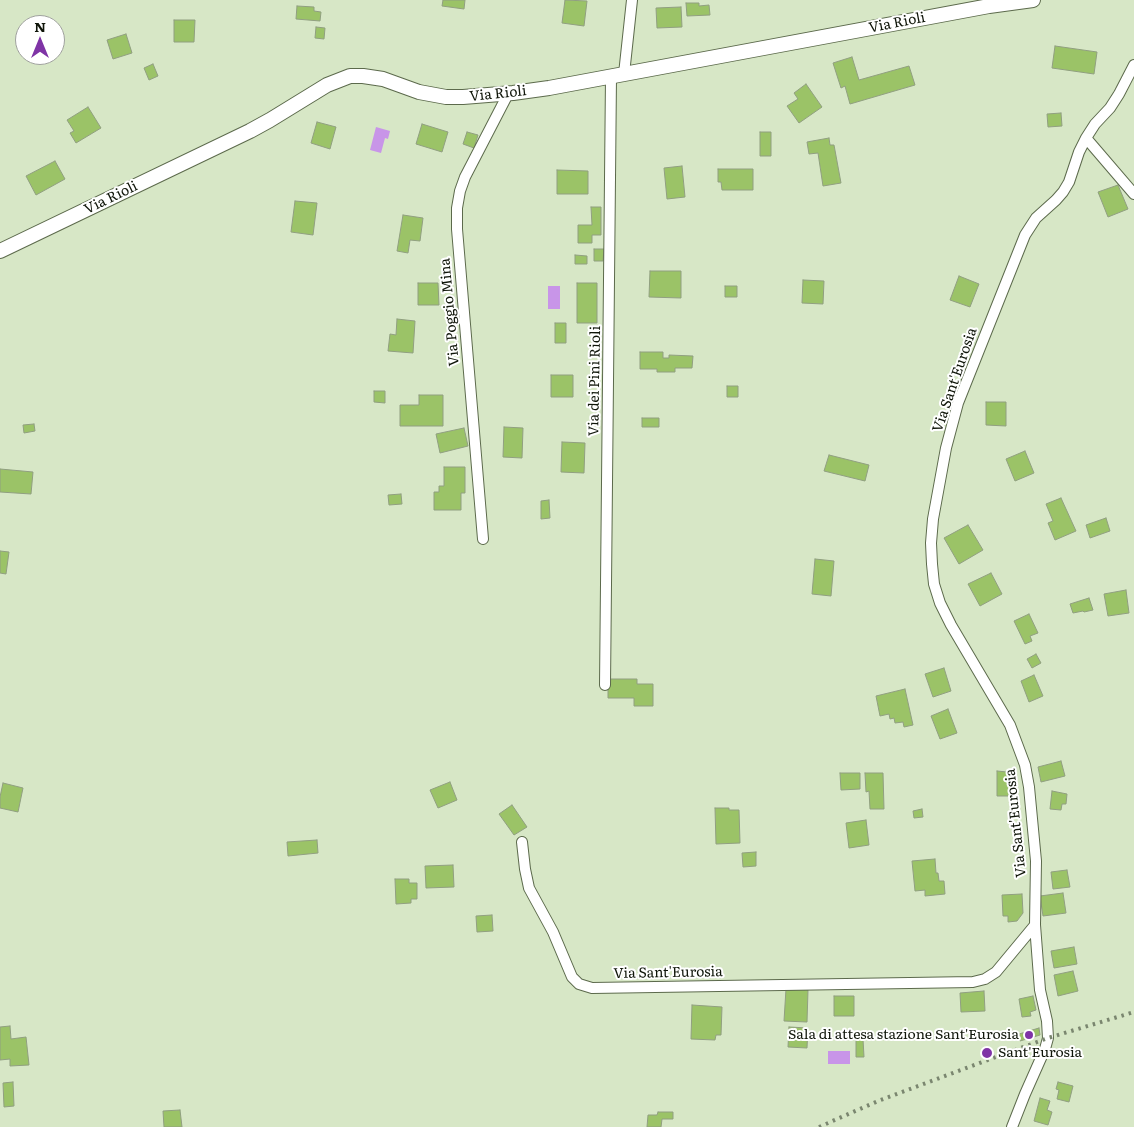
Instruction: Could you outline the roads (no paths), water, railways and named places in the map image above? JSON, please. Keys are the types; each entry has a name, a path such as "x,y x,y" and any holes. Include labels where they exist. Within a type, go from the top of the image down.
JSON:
{"main road":[{"name":"Via Rioli","path":"0,251 250,131 327,85 344,78 363,76 383,79 420,92 446,97 508,94 989,6 1032,0"}],"street":[{"name":"Via dei Pini Rioli","path":"605,685 618,75 632,0"},
{"name":"Via Sant'Eurosia","path":"522,842 529,888 549,924 572,977 584,986 592,988 973,982 985,979 996,972 1035,925 1036,873 1034,835 1025,765 1007,720 940,603 932,571 932,535 935,504 946,448 963,388 1026,234 1036,218 1063,192 1086,138 1095,124 1110,108 1134,64"},
{"name":"Via Poggio Mina","path":"483,539 457,229 457,208 460,190 465,177 508,94"},
{"path":"1086,138 1134,194"},
{"path":"1012,1127 1048,1038 1047,1021 1040,990 1035,925"}],"railway":[{"path":"819,1127 878,1101 985,1061 1048,1038 1134,1012"}],"place":[{"name":"Sala di attesa stazione Sant'Eurosia","path":"1029,1035"},
{"name":"Sant'Eurosia","path":"987,1053"}]}
